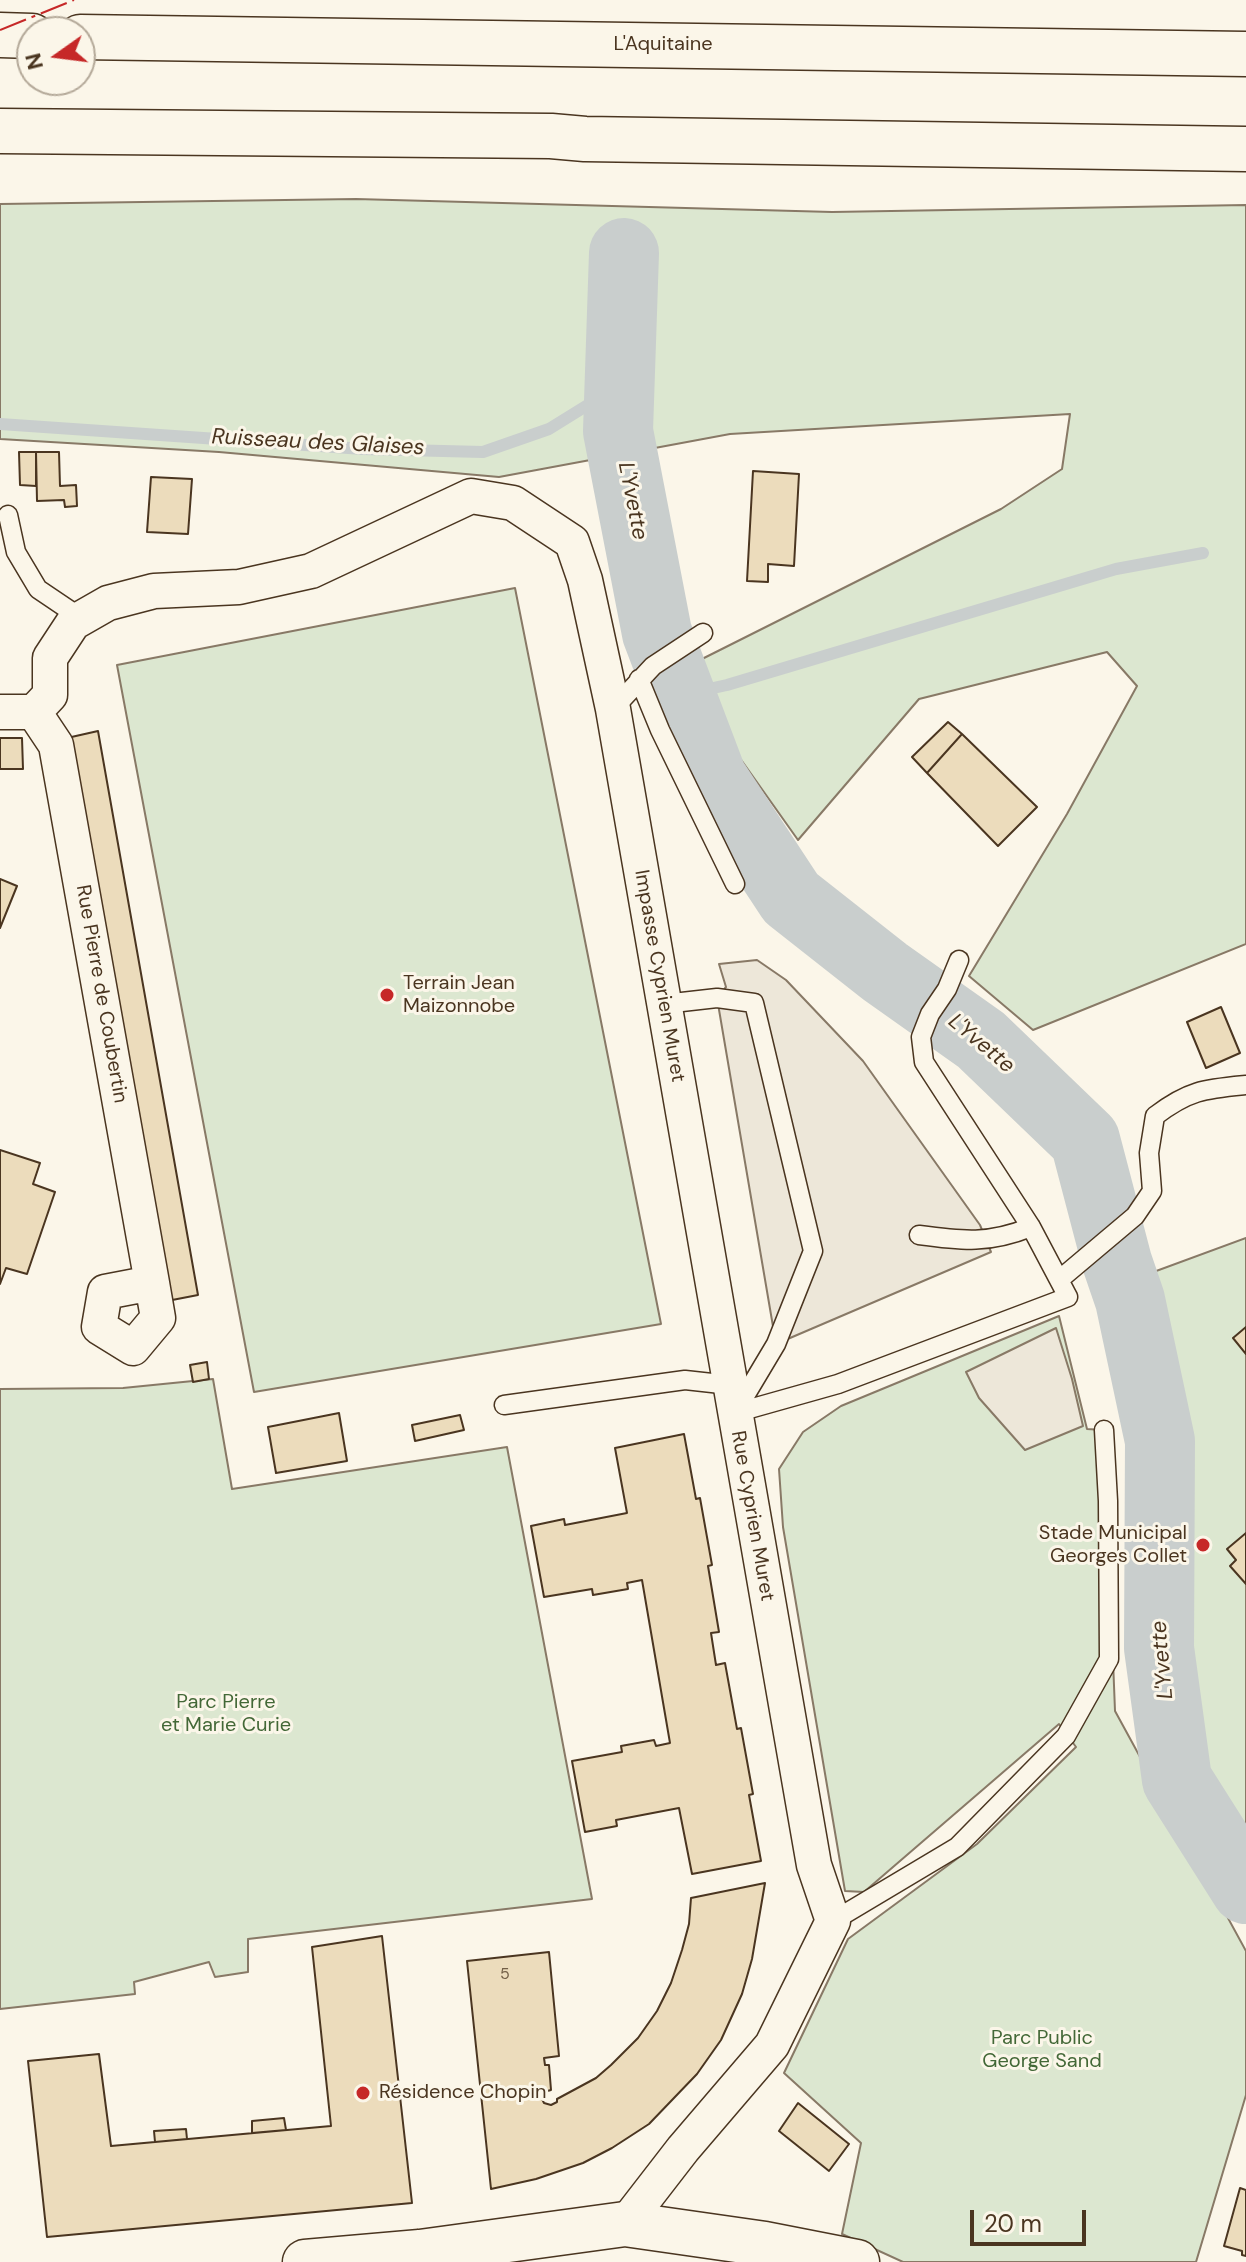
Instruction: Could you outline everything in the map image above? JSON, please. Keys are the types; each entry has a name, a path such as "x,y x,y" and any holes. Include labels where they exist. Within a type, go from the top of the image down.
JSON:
{"main road":[{"name":"L'Aquitaine","path":"96,37 1246,54"},
{"path":"0,131 551,136 1246,149"},
{"path":"305,2262 466,2254 625,2224 739,2239 857,2262"}],"street":[{"name":"Impasse Cyprien Muret","path":"81,618 108,603 154,591 239,587 311,571 471,496 513,503 572,542 585,580 613,709 732,1399"},
{"path":"0,712 34,712 50,695 50,658 73,623 81,618"},
{"name":"Rue Pierre de Coubertin","path":"34,712 56,745 152,1283"},
{"name":"Rue Cyprien Muret","path":"732,1399 814,1865 833,1921"},
{"path":"625,2224 683,2149 772,2045 833,1921"}],"lane":[{"path":"8,515 16,552 38,589 81,618"},
{"path":"613,709 654,666 697,637"},
{"path":"639,679 660,730 735,884"},
{"path":"959,960 921,1037 924,1062 1031,1227 1059,1280 1135,1216 1152,1191 1149,1153 1155,1116 1176,1100 1201,1090 1246,1085"},
{"path":"504,1405 685,1380 732,1399 776,1344 813,1251 754,1003 717,998 664,1004"},
{"path":"919,1235 968,1242 1009,1236 1031,1227"},
{"name":"Rue Cyprien Muret","path":"732,1399 838,1384 1068,1297 1059,1280"},
{"path":"833,1921 957,1847 1066,1736 1109,1659 1108,1501 1104,1430"}],"green space":[{"path":"356,199 832,212 1246,205 1246,944 1033,1030 969,976 1067,814 1137,686 1107,652 919,699 798,840 732,747 698,661 1001,509 1062,469 1070,414 730,434 499,477 219,452 0,439 0,204"},
{"name":"Terrain Jean Maizonnobe","path":"515,588 661,1324 254,1392 117,665"},
{"name":"Stade Municipal Georges Collet","path":"1246,1238 1246,1889 1177,1780 1159,1648 1160,1441 1129,1281"},
{"name":"Parc Public George Sand","path":"1059,1316 1087,1429 1104,1430 1115,1711 1246,1951 1246,2095 1196,2262 903,2262 842,2234 861,2143 784,2073 848,1939 977,1844 1076,1747 1059,1724 864,1892 845,1891 783,1527 779,1469 803,1432 841,1406"},
{"name":"Parc Pierre et Marie Curie","path":"213,1379 232,1489 507,1447 592,1899 248,1939 248,1972 215,1977 209,1962 134,1982 135,1994 0,2009 0,1389 123,1388"}],"shaded area":[{"path":"757,960 786,980 863,1061 980,1225 991,1252 776,1344 717,998 726,987 719,964"},
{"path":"1056,1328 1083,1426 1025,1450 979,1398 966,1372"}],"building":[{"path":"19,452 36,452 36,486 20,485"},
{"path":"36,452 59,452 60,486 76,485 77,506 65,507 64,500 37,501"},
{"path":"753,471 799,474 794,566 768,564 768,582 747,581"},
{"path":"151,477 192,479 188,534 147,532"},
{"path":"948,722 962,734 927,773 912,757"},
{"path":"98,731 198,1295 167,1301 67,738"},
{"path":"962,734 1037,807 998,846 927,773"},
{"path":"0,738 22,738 23,769 0,769"},
{"path":"0,879 17,886 0,928"},
{"path":"1221,1007 1240,1053 1206,1068 1187,1022"},
{"path":"0,1150 40,1163 33,1184 55,1192 27,1274 6,1268 0,1284"},
{"path":"1246,1327 1246,1354 1233,1338"},
{"path":"207,1362 209,1379 193,1382 190,1365"},
{"path":"339,1413 347,1461 276,1473 268,1427"},
{"path":"460,1415 464,1430 415,1441 412,1425"},
{"path":"684,1434 712,1565 708,1566 719,1632 711,1633 716,1665 725,1663 737,1729 741,1728 761,1861 692,1874 679,1808 616,1820 617,1826 585,1832 572,1761 622,1752 621,1746 654,1740 656,1746 670,1743 642,1580 627,1583 628,1589 593,1595 592,1589 544,1597 531,1526 564,1519 565,1525 627,1513 615,1448"},
{"path":"1246,1533 1246,1584 1230,1566 1236,1560 1227,1549"},
{"path":"765,1883 752,1959 742,1994 721,2040 697,2074 649,2124 612,2148 583,2163 536,2179 491,2189 467,1961 549,1952 559,2056 544,2058 545,2065 549,2065 551,2090 541,2097 544,2103 551,2105 596,2078 611,2065 638,2038 657,2011 682,1950 689,1924 691,1898"},
{"name":"Résidence Chopin","path":"382,1936 412,2203 47,2237 28,2061 99,2054 111,2146 331,2126 312,1947"},
{"path":"798,2103 849,2144 829,2171 779,2131"},
{"path":"284,2118 286,2130 252,2133 252,2121"},
{"path":"186,2129 187,2139 155,2142 154,2131"},
{"path":"1240,2188 1246,2190 1246,2256 1242,2255 1242,2251 1224,2246"}],"waterway":[{"name":"L'Yvette","path":"624,253 618,431 657,633 712,778 791,898 885,972 981,1040 1085,1140 1130,1300 1160,1441 1159,1648 1177,1780 1246,1889"},
{"name":"Ruisseau des Glaises","path":"0,424 363,449 483,452 549,429 620,385"},
{"path":"681,695 727,685 1116,569 1203,553"}],"power":[{"path":"0,30 74,0"}],"place":[{"name":"Terrain Jean Maizonnobe","path":"387,995"},
{"name":"Stade Municipal Georges Collet","path":"1203,1545"},
{"name":"Résidence Chopin","path":"363,2093"}]}
